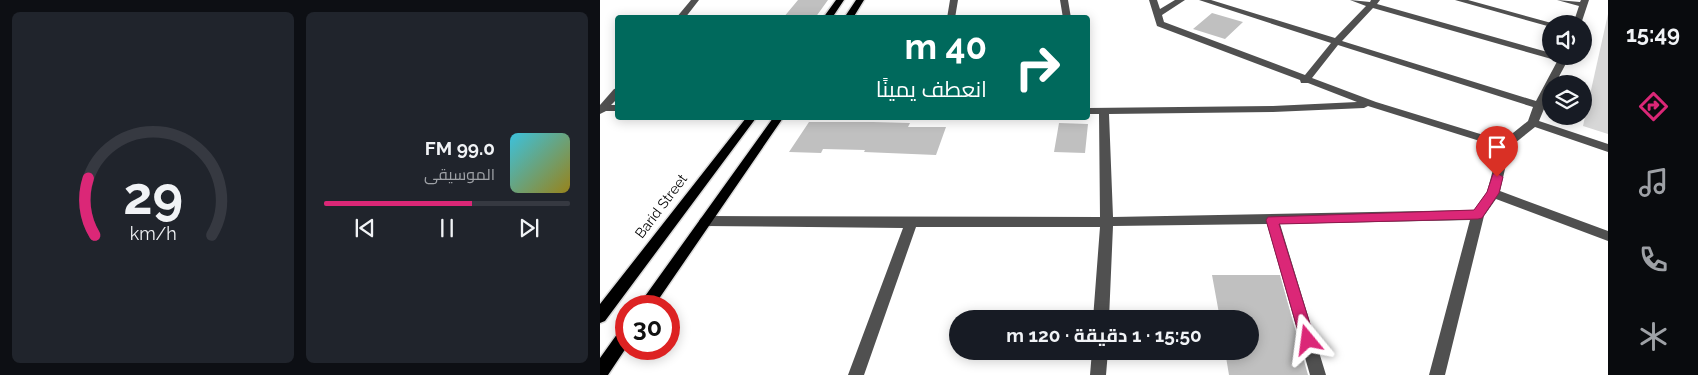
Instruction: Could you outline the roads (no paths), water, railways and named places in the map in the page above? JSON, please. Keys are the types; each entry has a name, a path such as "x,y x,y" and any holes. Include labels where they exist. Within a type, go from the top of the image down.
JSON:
{"main road":[{"path":"829,15 840,0"},
{"path":"850,15 860,0"},
{"name":"Barid Street","path":"600,316 749,120"},
{"path":"654,295 777,120"},
{"path":"600,372 615,351"}],"street":[{"path":"682,15 695,0"},
{"path":"952,15 954,0"},
{"path":"1064,0 1066,15"},
{"path":"1153,0 1160,24 1306,81 1372,104 1506,145"},
{"path":"1157,14 1181,0"},
{"path":"1203,0 1539,105"},
{"path":"1354,0 1373,2 1542,53"},
{"path":"1459,0 1542,22"},
{"path":"1561,0 1584,3 1580,15"},
{"path":"1306,81 1336,42 1373,2"},
{"path":"1437,375 1478,215 1493,193 1506,145 1534,123 1539,105 1560,65"},
{"path":"601,109 615,94"},
{"path":"1090,111 1273,109 1372,104"},
{"path":"601,109 615,108"},
{"path":"1102,310 1107,220 1104,110"},
{"path":"1534,123 1608,148"},
{"path":"1493,193 1608,236"},
{"path":"706,221 910,224 1107,220 1272,220 1478,215"},
{"path":"1272,220 1318,375"},
{"path":"856,375 910,224"},
{"path":"1098,375 1099,360"}]}
